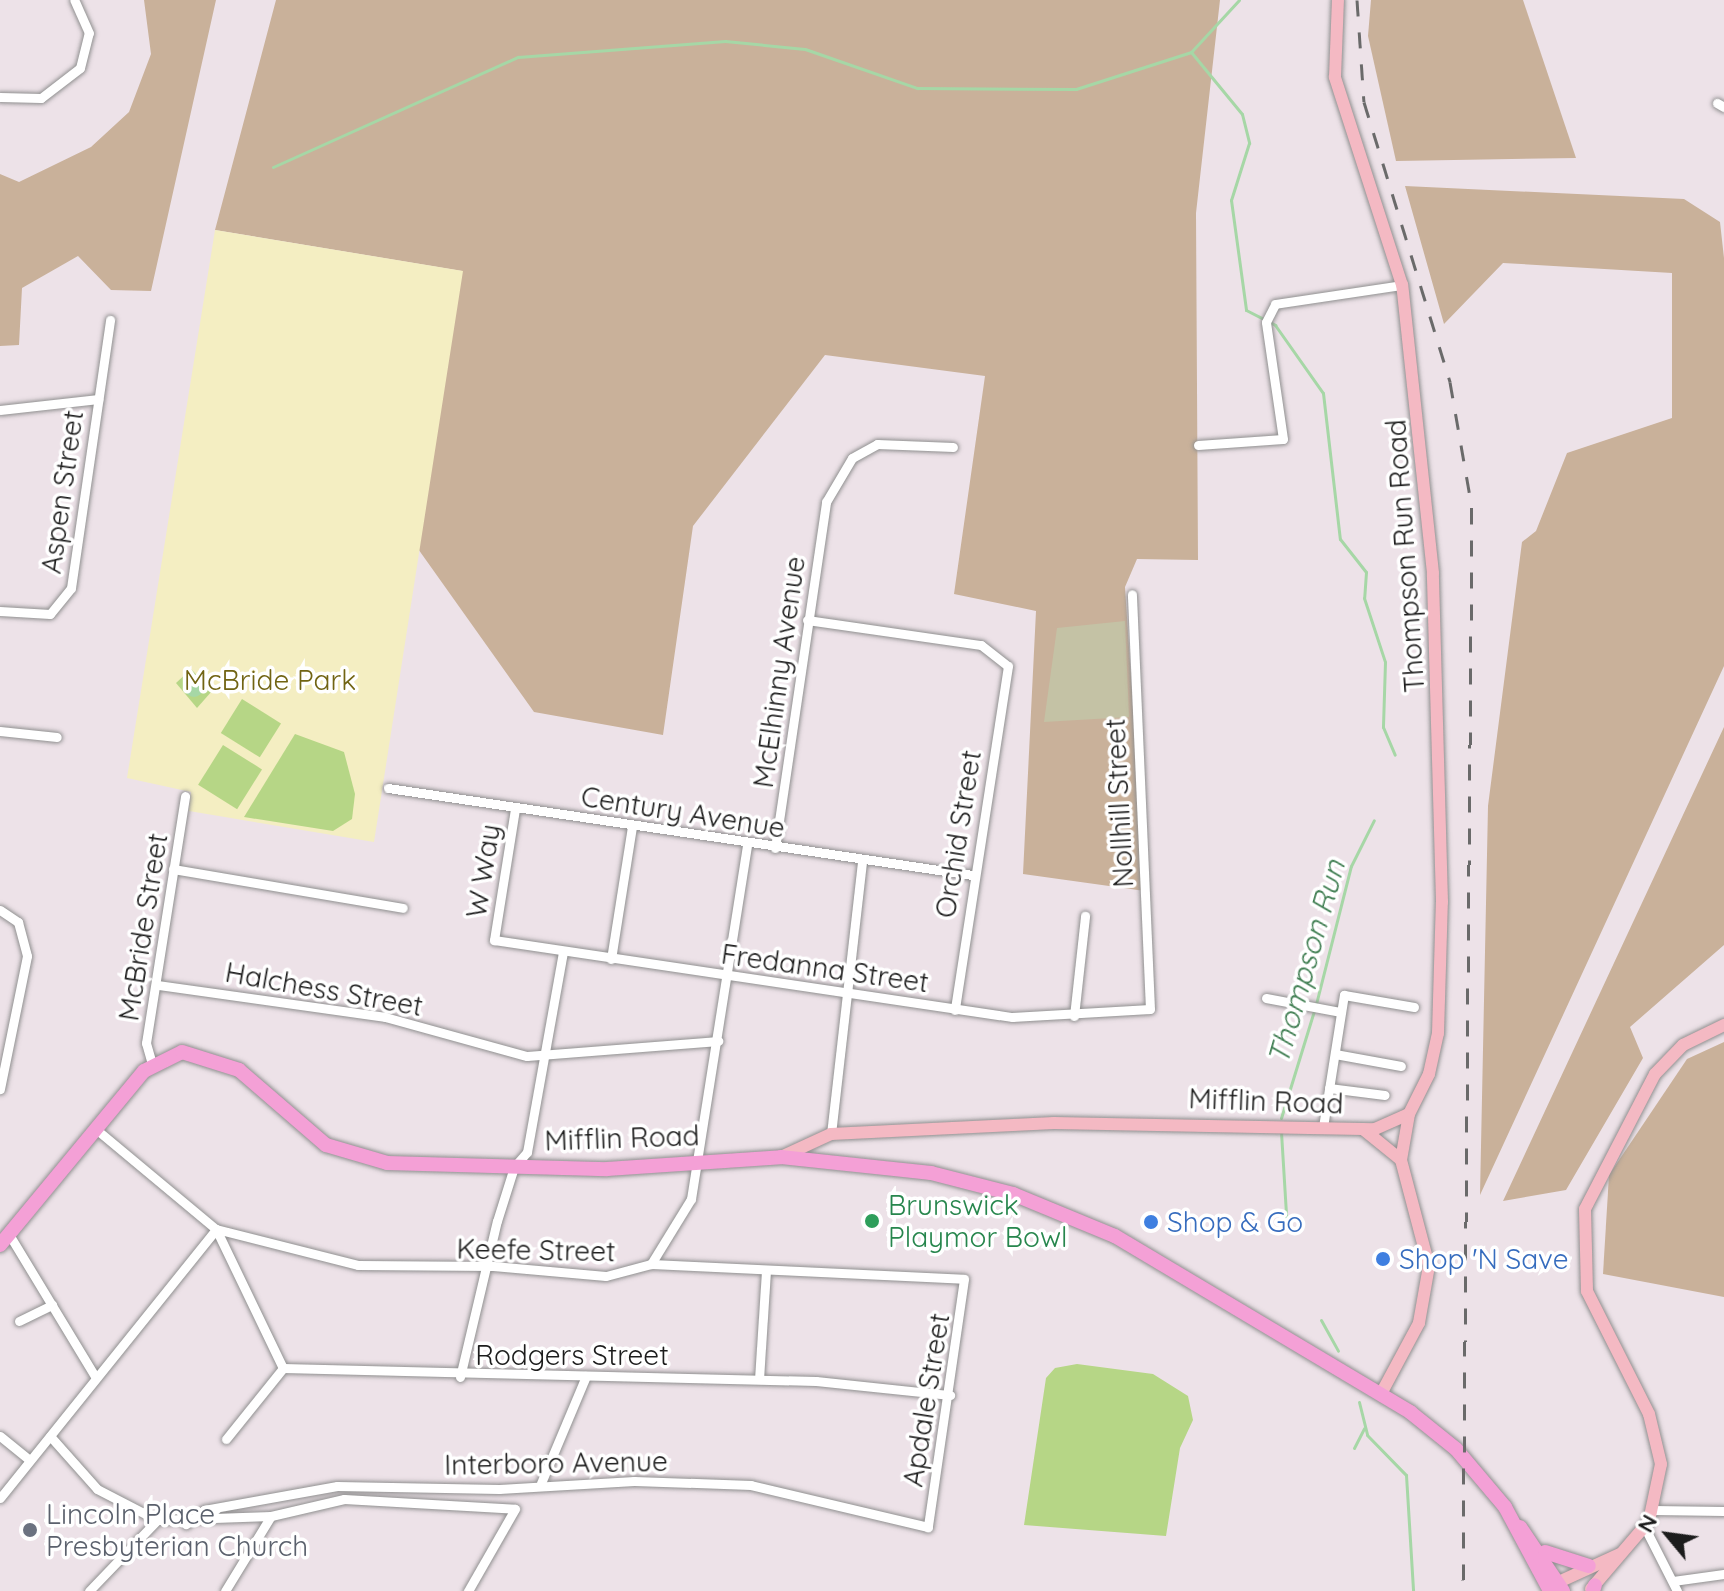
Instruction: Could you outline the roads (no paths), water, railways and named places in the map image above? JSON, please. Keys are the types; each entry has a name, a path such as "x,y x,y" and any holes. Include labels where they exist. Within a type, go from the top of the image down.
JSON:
{"main road":[{"name":"Mifflin Road","path":"152,1064 193,1052 226,1062 313,1136 363,1158 514,1167 781,1157"},
{"path":"5,1240 152,1064"},
{"path":"781,1157 931,1173 1073,1217 1165,1262 1381,1394 1456,1449 1540,1548 1566,1564 1589,1566"},
{"path":"1517,1524 1555,1587"},
{"path":"1540,1548 1555,1587"}],"street":[{"path":"0,97 41,98 80,68 89,33 74,0"},
{"name":"Thompson Run Road","path":"1338,0 1335,77 1402,285 1433,573 1442,771 1438,1033 1429,1074 1409,1114 1401,1160 1430,1281 1419,1323 1381,1394"},
{"path":"1198,445 1283,439 1267,317 1336,289 1402,285"},
{"name":"Aspen Street","path":"0,611 50,614 71,588 110,320"},
{"path":"0,410 98,399"},
{"name":"McElhinny Avenue","path":"775,848 826,502 852,458 877,444 953,447"},
{"name":"Nollhill Street","path":"1132,594 1150,1009"},
{"name":"Orchid Street","path":"807,620 981,645 1008,666 972,875 955,1010"},
{"path":"0,731 57,737"},
{"name":"Century Avenue","path":"388,788 862,863 972,875"},
{"name":"McBride Street","path":"152,1064 146,1043 158,985 185,796"},
{"name":"W Way","path":"494,940 515,809"},
{"path":"611,959 632,827"},
{"path":"651,1264 691,1199 747,845"},
{"path":"831,1134 848,1004 841,993 862,863"},
{"path":"173,869 403,908"},
{"path":"0,910 18,922 27,956 0,1089"},
{"path":"1074,1016 1085,916"},
{"name":"Fredanna Street","path":"494,940 955,1010 1074,1016 1150,1009"},
{"path":"460,1377 484,1267 514,1167 527,1152 540,1056 563,952"},
{"name":"Halchess Street","path":"158,985 385,1017 489,1050 540,1056 718,1041"},
{"path":"1323,1127 1344,995 1414,1007"},
{"path":"1266,998 1340,1012"},
{"path":"1592,1589 1630,1549 1645,1528 1661,1482 1658,1442 1587,1291 1582,1222 1598,1172 1655,1074 1683,1045 1724,1025"},
{"path":"1335,1054 1401,1066"},
{"path":"1329,1088 1385,1095"},
{"path":"1363,1129 1409,1114"},
{"name":"Mifflin Road","path":"781,1157 831,1134 1054,1123 1363,1129"},
{"path":"1363,1129 1401,1160"},
{"name":"Keefe Street","path":"97,1130 216,1229 358,1265 484,1267 606,1276 651,1264 964,1279"},
{"path":"0,1498 216,1229 283,1368 226,1439"},
{"path":"5,1240 52,1305 96,1378"},
{"path":"759,1379 766,1271"},
{"name":"Apdale Street","path":"928,1527 950,1395 964,1279"},
{"path":"19,1321 52,1305"},
{"name":"Rodgers Street","path":"283,1368 460,1377 586,1376 886,1384 950,1395"},
{"path":"541,1483 586,1376"},
{"path":"0,1436 30,1460"},
{"name":"Interboro Avenue","path":"50,1436 97,1489 157,1520 186,1524 271,1516 344,1499 515,1509 468,1591"},
{"name":"Interboro Avenue","path":"186,1524 204,1510 337,1486 541,1483 751,1485 928,1527"},
{"path":"1653,1510 1724,1511"},
{"path":"225,1591 271,1516"},
{"path":"89,1591 157,1520"},
{"path":"1645,1528 1675,1586 1724,1574"},
{"path":"1555,1587 1589,1566 1630,1549"}],"waterway":[{"name":"Thompson Run","path":"1239,0 1191,52 1242,114 1249,143 1231,200 1246,310 1275,325 1323,393 1340,539 1366,572 1364,598 1385,662 1383,727 1395,755"},
{"path":"273,167 518,57 725,41 805,49 917,88 1076,89 1191,52"},
{"name":"Thompson Run","path":"1316,1004 1351,866 1374,820"},
{"name":"Thompson Run","path":"1281,1118 1314,1011"},
{"name":"Thompson Run","path":"1281,1132 1287,1230"},
{"name":"Thompson Run","path":"1321,1320 1338,1351"},
{"name":"Thompson Run","path":"1359,1402 1367,1435 1406,1475 1413,1591"},
{"path":"1354,1448 1364,1428"}],"railway":[{"path":"1357,0 1364,102 1450,382 1472,508 1463,1591"}],"place":[{"name":"Brunswick Playmor Bowl","path":"872,1221"},
{"name":"Shop & Go","path":"1151,1222"},
{"name":"Shop 'N Save","path":"1383,1259"},
{"name":"Lincoln Place Presbyterian Church","path":"30,1530"}],"park label":[{"name":"McBride Park","path":"270,680"}]}
